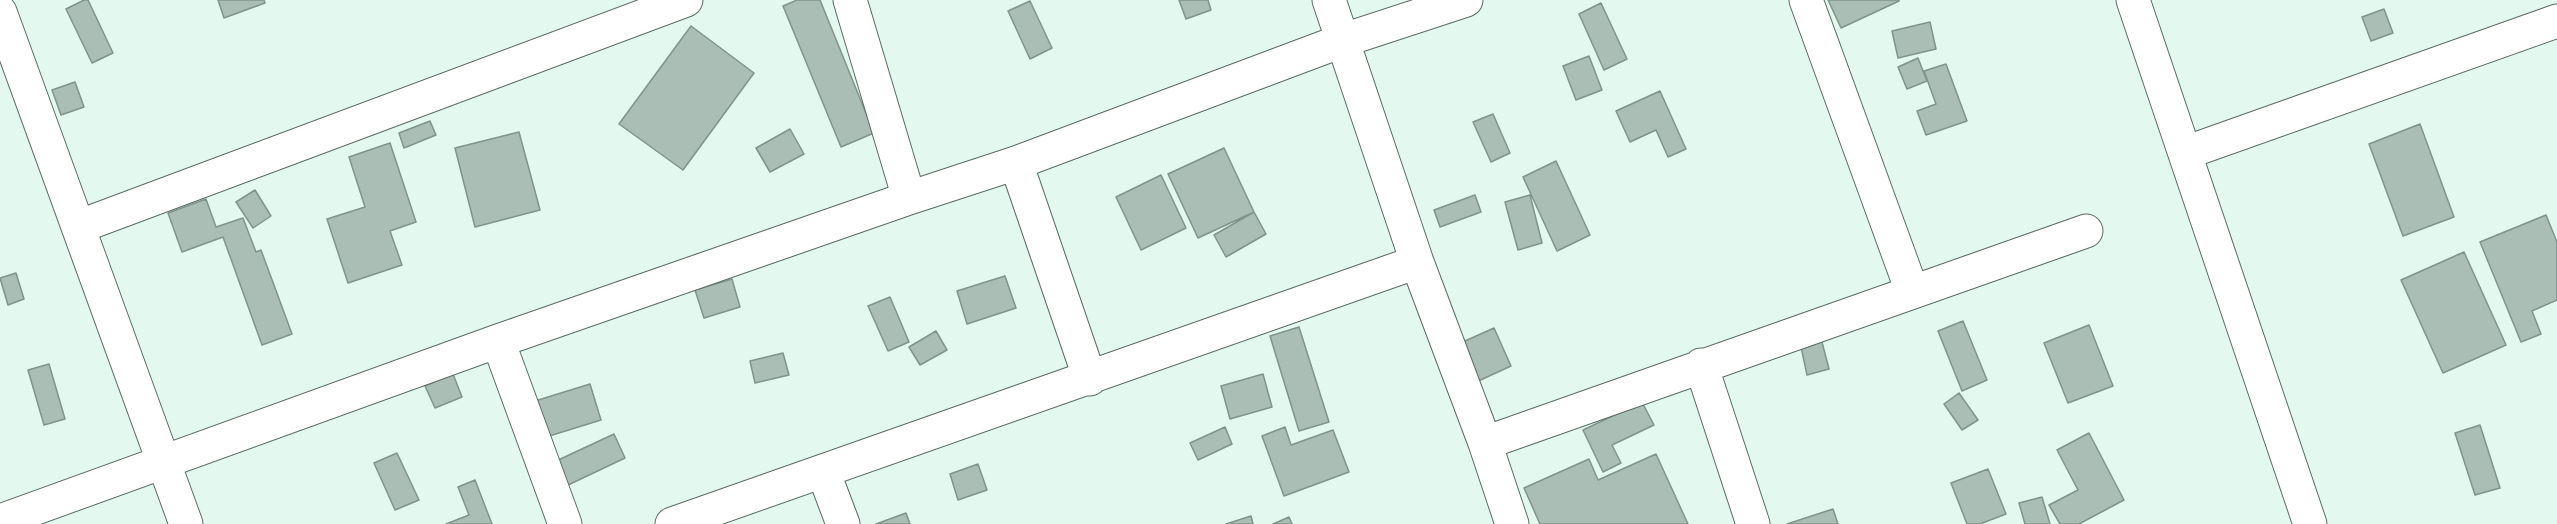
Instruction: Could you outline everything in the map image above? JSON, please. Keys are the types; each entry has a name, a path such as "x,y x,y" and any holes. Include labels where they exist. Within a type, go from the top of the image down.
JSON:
{"street":[{"path":"78,227 686,0"},
{"path":"850,0 909,198"},
{"path":"1329,0 1417,262 1485,443 1512,524"},
{"path":"0,521 164,464 498,341 1016,163 1344,40 1466,0"},
{"path":"1806,0 1912,291"},
{"path":"2133,0 2310,524"},
{"path":"0,12 12,81 78,227 186,524"},
{"path":"2185,153 2557,21"},
{"path":"1016,163 1090,379"},
{"path":"1485,443 2086,231"},
{"path":"672,524 1090,379 1417,262"},
{"path":"498,341 565,524"},
{"path":"1701,365 1753,524"},
{"path":"823,471 843,524"}],"building":[{"path":"88,0 113,53 92,63 66,9"},
{"path":"218,0 264,0 265,3 224,18"},
{"path":"797,0 820,0 874,133 841,147 783,6"},
{"path":"1179,0 1208,0 1211,10 1186,19"},
{"path":"1828,0 1899,0 1899,1 1841,28"},
{"path":"1030,1 1052,48 1030,59 1008,11"},
{"path":"1601,3 1627,59 1604,70 1579,14"},
{"path":"2384,9 2393,33 2371,41 2362,17"},
{"path":"1930,22 1936,49 1898,58 1892,31"},
{"path":"691,26 754,73 683,170 619,124"},
{"path":"1589,56 1602,90 1576,100 1563,66"},
{"path":"1918,58 1927,81 1907,89 1898,67"},
{"path":"1946,64 1967,121 1926,135 1917,111 1936,104 1924,71"},
{"path":"75,82 84,107 61,115 52,90"},
{"path":"1660,91 1686,149 1668,157 1656,130 1630,142 1616,111"},
{"path":"1493,114 1510,153 1491,162 1473,122"},
{"path":"430,121 436,135 404,148 399,133"},
{"path":"2420,124 2454,217 2403,236 2369,144"},
{"path":"790,129 804,154 770,172 756,148"},
{"path":"519,132 540,210 475,227 455,148"},
{"path":"390,143 416,222 390,231 402,265 348,283 327,219 365,207 349,157"},
{"path":"1224,148 1254,212 1198,238 1168,174"},
{"path":"1556,161 1590,235 1557,251 1523,177"},
{"path":"1161,175 1186,228 1141,250 1116,197"},
{"path":"255,190 271,216 253,228 236,202"},
{"path":"1475,195 1481,212 1440,227 1434,210"},
{"path":"1530,195 1542,243 1518,250 1505,202"},
{"path":"206,199 216,227 243,218 256,252 261,250 292,334 262,345 223,237 182,252 168,213"},
{"path":"1254,212 1266,234 1226,257 1214,235"},
{"path":"2546,215 2557,242 2557,300 2532,311 2541,334 2521,342 2480,242"},
{"path":"2464,252 2506,345 2443,373 2401,280"},
{"path":"16,273 24,299 8,305 0,278"},
{"path":"1005,276 1016,308 967,324 957,291"},
{"path":"732,279 740,307 704,318 695,290"},
{"path":"890,297 909,342 888,351 868,306"},
{"path":"1963,321 1987,380 1962,391 1938,331"},
{"path":"2089,325 2113,386 2068,403 2044,343"},
{"path":"1299,327 1329,422 1299,431 1270,336"},
{"path":"1494,328 1511,366 1474,383 1456,345"},
{"path":"936,331 947,350 920,365 909,347"},
{"path":"1822,342 1829,369 1807,375 1801,347"},
{"path":"783,353 789,375 755,383 750,361"},
{"path":"49,364 65,419 44,425 28,370"},
{"path":"453,374 462,397 435,408 425,386"},
{"path":"1263,374 1272,407 1230,419 1221,386"},
{"path":"590,384 601,420 546,437 535,401"},
{"path":"1959,393 1978,420 1962,430 1944,404"},
{"path":"1642,402 1654,425 1612,445 1621,463 1603,472 1583,430"},
{"path":"2480,425 2500,488 2475,495 2455,433"},
{"path":"1225,427 1232,444 1198,460 1190,443"},
{"path":"1285,427 1291,445 1333,430 1349,472 1284,496 1262,436"},
{"path":"2089,433 2124,500 2079,524 2060,524 2049,505 2078,490 2057,450"},
{"path":"614,434 625,458 566,486 554,462"},
{"path":"397,453 419,500 395,510 374,463"},
{"path":"1656,454 1688,524 1540,524 1524,488 1589,459 1598,480"},
{"path":"978,464 987,490 958,500 950,474"},
{"path":"1988,469 2006,514 1980,524 1967,524 1951,483"},
{"path":"475,480 492,524 446,524 469,515 458,487"},
{"path":"2042,497 2050,524 2025,524 2019,503"},
{"path":"1833,509 1838,524 1787,524"},
{"path":"906,513 910,524 876,524"},
{"path":"1251,516 1253,524 1226,524"},
{"path":"1289,517 1292,524 1273,524"}]}
